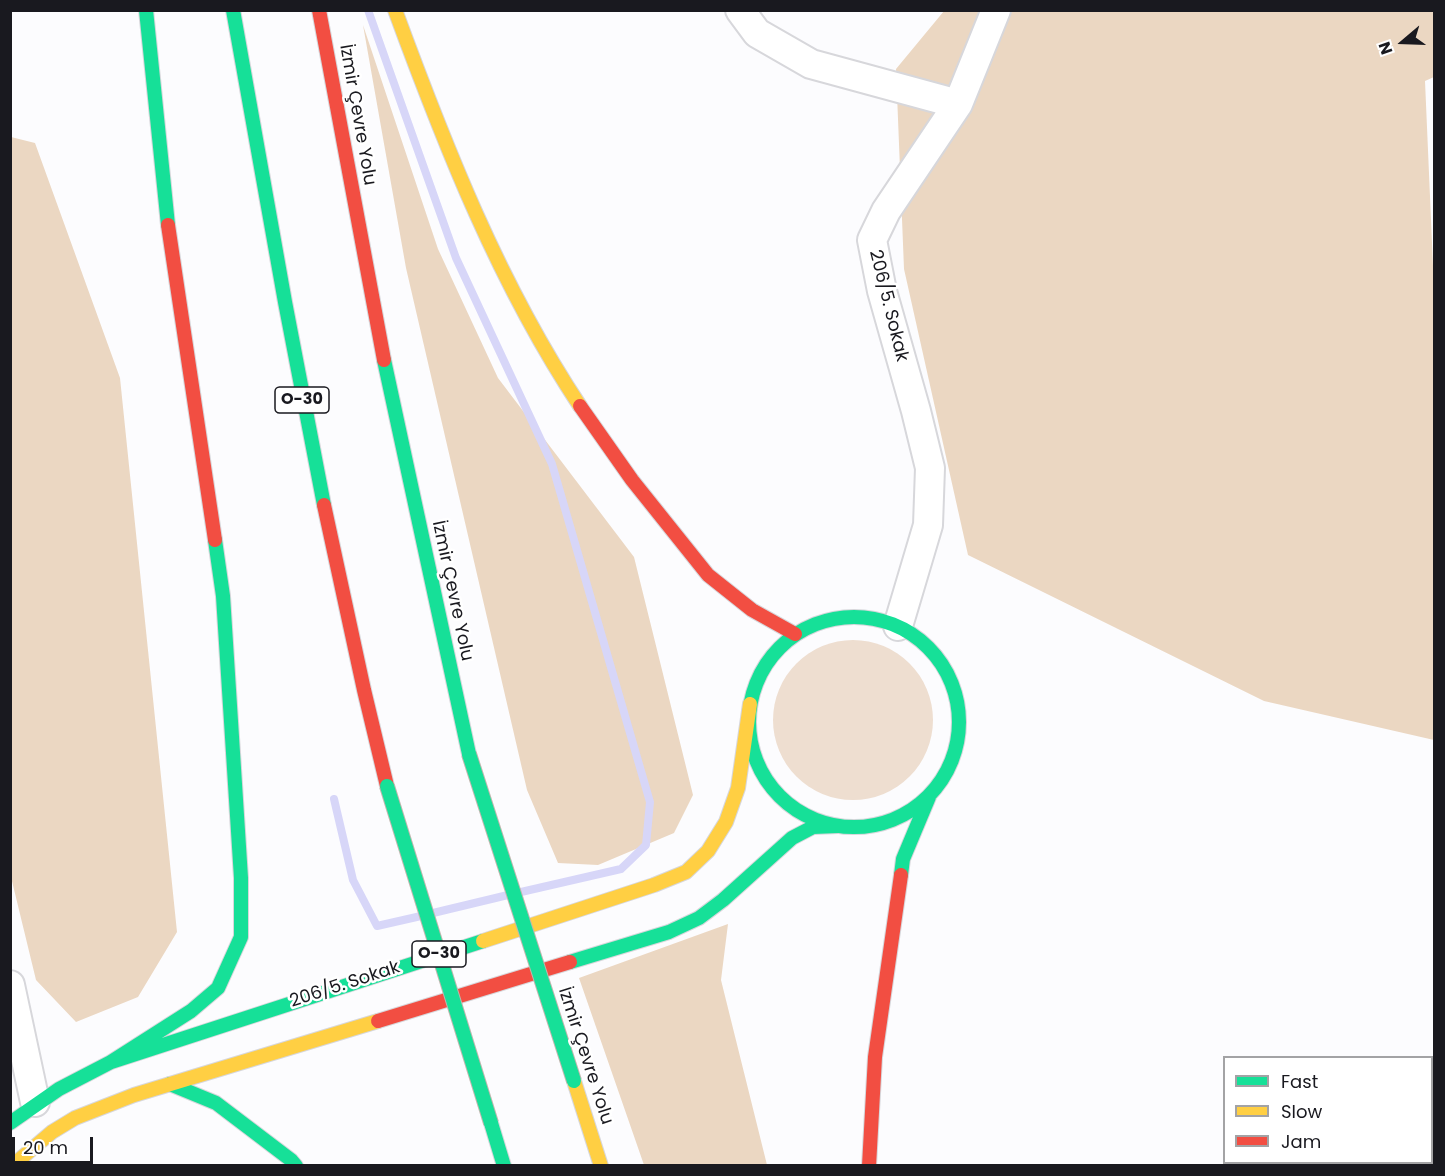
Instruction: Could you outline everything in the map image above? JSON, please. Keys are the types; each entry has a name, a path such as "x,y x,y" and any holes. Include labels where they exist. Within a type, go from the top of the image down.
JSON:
{"main road":[{"path":"111,1062 191,1011 218,988 241,937 241,878 223,596 202,444 172,260 160,163 146,10"},
{"name":"O-30","path":"233,10 302,396 366,703 387,786 504,1166"},
{"name":"İzmir Çevre Yolu","path":"319,10 383,356 469,753 601,1166"},
{"path":"394,10 423,86 496,255 553,363 595,429 652,506 710,578 766,620 795,634"},
{"path":"846,617 864,617 898,626 916,636 931,650 943,666 952,684 958,704 960,724 957,744 942,781 929,797 914,809 887,822 857,828 838,826 817,821 798,812 768,784 751,746 750,704 756,683 766,664 795,634 819,622 846,617"},
{"name":"206/5. Sokak","path":"10,1123 35,1102 82,1075 111,1062 654,885 686,872 708,851 726,822 738,788 750,704"},
{"path":"869,1166 875,1057 903,859 929,797"},
{"path":"12,1166 52,1131 75,1118 134,1095 669,933 699,918 723,900 792,838 813,827 838,826"},
{"path":"170,1084 216,1103 297,1166"}],"street":[{"path":"740,10 757,33 811,64 958,104"},
{"name":"206/5. Sokak","path":"898,626 927,525 930,468 882,291 872,240 886,212 958,104 996,10"},
{"path":"10,985 35,1102"}],"shaded area":[{"path":"944,11 1434,11 1434,77 1425,81 1434,289 1434,740 1264,701 968,555 904,269 896,69"},
{"path":"363,25 438,249 498,378 634,557 693,795 674,833 598,865 558,863 527,790 406,268"},
{"path":"11,137 35,143 120,378 177,932 138,997 76,1022 36,980 11,877"},
{"path":"853,640 884,646 910,663 927,689 933,720 927,751 910,777 884,794 853,800 822,794 796,777 779,751 773,720 779,689 796,663 822,646"},
{"path":"728,924 721,980 767,1165 644,1165 579,978"}],"waterway":[{"path":"368,10 456,258 552,464 650,802 646,845 621,869 521,892"},
{"path":"334,799 353,880 377,926 421,916"},
{"path":"433,913 508,895"}],"traffic: fast":[{"path":"146,10 168,225"},
{"path":"233,10 324,505"},
{"path":"384,360 469,754"},
{"path":"111,1062 191,1011 218,988 241,937 241,878 223,596 215,540"},
{"path":"844,617 864,617 885,621 904,629 913,634 935,655 947,672 955,691 959,722 955,753 947,772 942,781 921,803 904,815 885,823 864,827 844,827 823,823 795,810 766,781 753,753 749,732 749,712 753,691 766,663 795,634 823,621 844,617"},
{"path":"469,754 574,1081"},
{"path":"387,786 491,1123"},
{"path":"901,875 903,859 929,797"},
{"path":"570,962 669,932 699,918 723,900 792,838 813,827 838,826"},
{"path":"10,1123 59,1089 111,1062 483,941"},
{"path":"170,1084 216,1103 296,1166"},
{"path":"491,1123 504,1166"}],"traffic: slow":[{"path":"395,10 454,163 499,263 551,360 580,406"},
{"path":"483,941 654,885 686,872 708,851 726,822 738,788 750,704"},
{"path":"12,1166 52,1132 75,1118 134,1095 378,1021"},
{"path":"574,1081 601,1166"}],"traffic: jam":[{"path":"319,10 384,360"},
{"path":"168,225 215,540"},
{"path":"580,406 632,480 708,575 752,610 795,634"},
{"path":"324,505 387,786"},
{"path":"869,1166 875,1057 901,875"},
{"path":"378,1021 570,962"}]}
